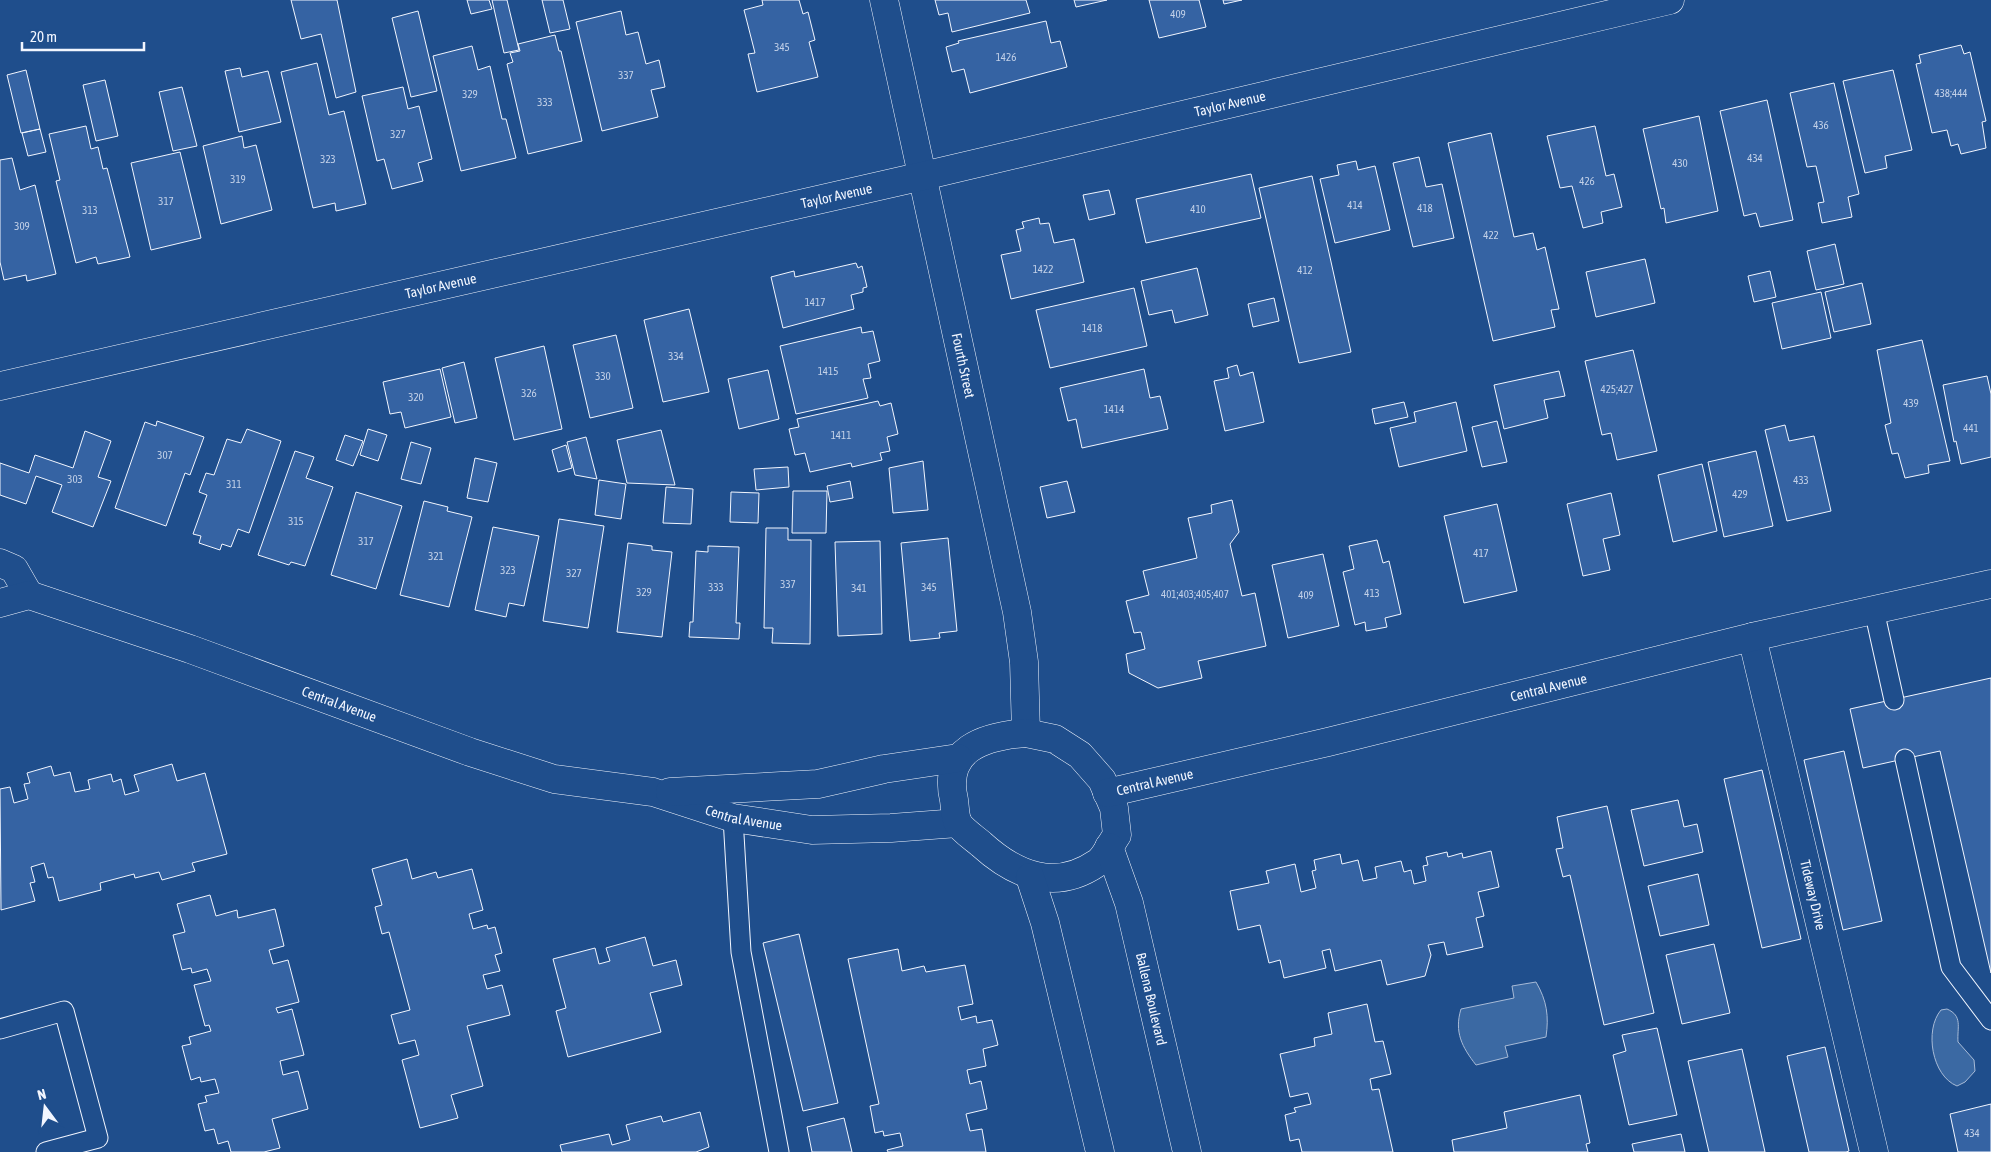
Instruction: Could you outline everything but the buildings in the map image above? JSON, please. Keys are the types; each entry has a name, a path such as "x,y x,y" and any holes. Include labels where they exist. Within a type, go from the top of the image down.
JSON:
{"street":[{"name":"Fourth Street","path":"884,0 1017,612 1024,662 1026,734"},
{"name":"Taylor Avenue","path":"0,386 923,176 1670,0"},
{"path":"0,563 14,569 29,595 0,603"},
{"name":"Central Avenue","path":"1107,793 1328,742 1752,636 1991,584"},
{"name":"Central Avenue","path":"29,595 190,649 470,752 545,776 653,792 733,818 812,830 891,828 958,823"},
{"name":"Tideway Drive","path":"1752,636 1874,1152"},
{"path":"1026,734 1054,739 1080,754 1102,780 1114,808 1117,835 1099,862 1067,877 1030,877 999,861 958,823 950,784 958,758 976,742 1002,735 1026,734"},
{"name":"Central Avenue","path":"653,792 818,784 884,769 958,758"},
{"name":"Ballena Boulevard","path":"1109,847 1130,903 1187,1152"},
{"path":"1030,877 1045,923 1100,1152"}],"lane":[{"path":"1874,610 1894,700"},
{"path":"1905,759 1951,967 1991,1020"},
{"path":"733,818 741,952 779,1152"},
{"path":"0,1028 64,1011 98,1138 46,1152"}],"water":[{"path":"1536,982 1543,996 1546,1009 1546,1037 1505,1046 1508,1057 1476,1065 1463,1045 1459,1032 1458,1025 1461,1009 1514,998 1512,986"},
{"path":"1947,1009 1957,1019 1958,1042 1974,1060 1975,1071 1965,1082 1957,1086 1948,1081 1942,1073 1936,1063 1933,1052 1933,1029 1936,1019 1941,1010"}]}
